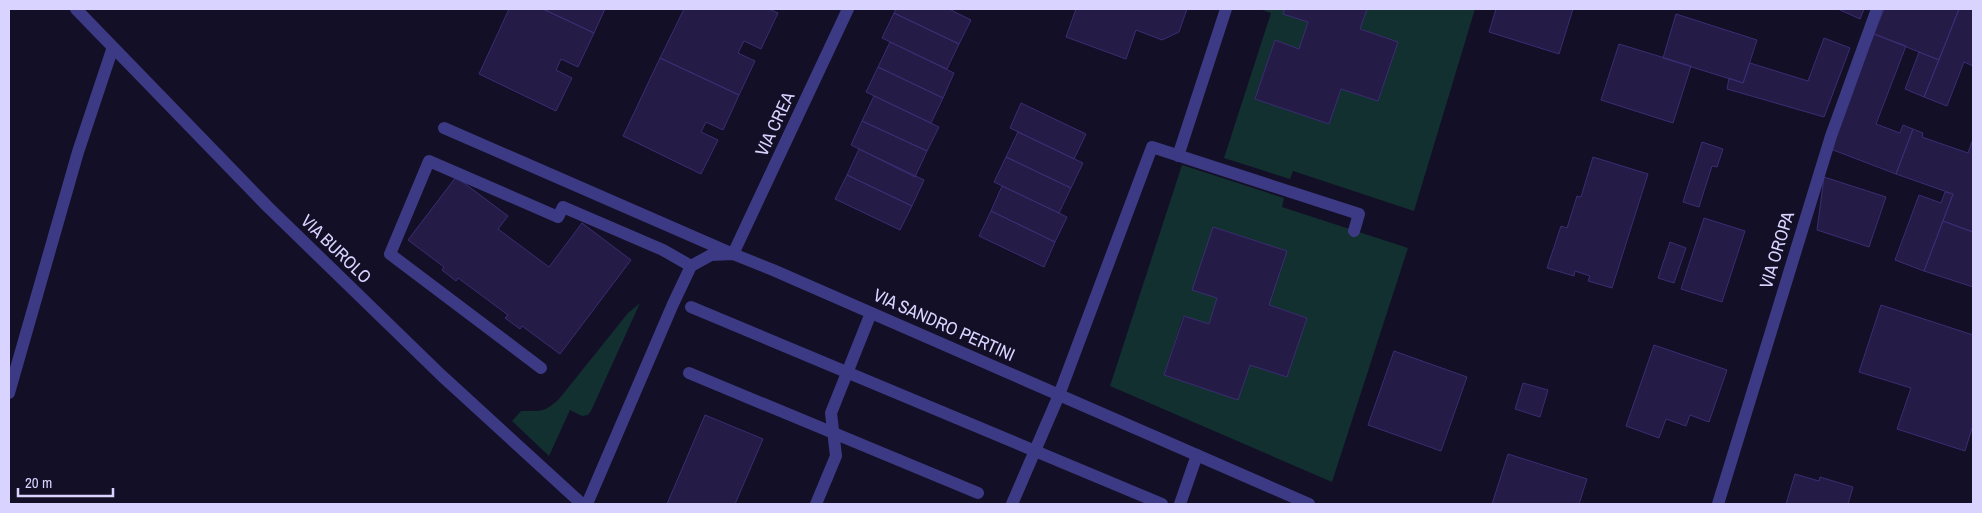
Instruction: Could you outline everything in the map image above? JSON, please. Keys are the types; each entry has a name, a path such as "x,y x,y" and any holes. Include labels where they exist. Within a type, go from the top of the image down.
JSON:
{"street":[{"name":"VIA BUROLO","path":"76,9 268,206 441,375 582,504"},
{"name":"VIA CREA","path":"733,254 848,9"},
{"path":"1178,156 1226,9"},
{"name":"VIA OROPA","path":"1718,504 1831,136 1877,9"},
{"path":"9,393 78,152 113,47"},
{"path":"444,128 733,254"},
{"path":"1012,504 1059,395 1152,147 1359,214 1354,230"},
{"path":"541,368 390,254 429,161 558,217 563,206 663,250 692,266 673,304 587,504"},
{"name":"VIA SANDRO PERTINI","path":"692,266 711,255 733,254 1309,504"},
{"path":"691,307 1162,504"},
{"path":"816,504 836,456 831,412 871,313"},
{"path":"690,373 978,493"},
{"path":"1180,504 1197,455"}],"green space":[{"path":"1260,9 1285,9 1284,14 1308,22 1299,49 1275,40 1255,99 1329,124 1341,89 1378,101 1397,43 1360,29 1367,9 1475,9 1414,211 1293,171 1290,179 1224,158 1271,13"},
{"path":"1182,165 1284,198 1282,207 1408,248 1332,482 1110,386","holes":["1213,227 1287,251 1269,305 1307,318 1287,377 1250,365 1238,400 1164,375 1183,316 1209,324 1217,298"]},
{"path":"640,303 591,411 588,415 582,416 570,410 549,456 512,421 521,411 541,410 549,407 559,399 628,313"}],"building":[{"path":"509,9 543,9 594,33 578,67 561,59 556,70 572,78 556,111 479,74"},
{"path":"543,9 605,9 594,33"},
{"path":"684,9 769,9 778,13 761,49 744,41 738,53 755,61 739,95 660,58"},
{"path":"896,9 949,9 971,20 959,44 894,13"},
{"path":"1076,9 1187,9 1179,32 1162,40 1136,30 1126,59 1066,37"},
{"path":"1285,9 1367,9 1360,29 1398,42 1378,101 1341,89 1329,124 1255,99 1275,40 1299,49 1308,22 1283,14"},
{"path":"1496,9 1573,9 1559,54 1489,32"},
{"path":"1838,9 1864,9 1860,19"},
{"path":"1884,9 1959,9 1939,60 1874,34"},
{"path":"1959,9 1973,9 1973,66 1964,62 1947,106 1924,97"},
{"path":"894,13 959,44 947,69 882,38"},
{"path":"1676,14 1757,40 1743,83 1663,58"},
{"path":"1874,34 1906,46 1876,124 1900,133 1903,125 1913,129 1896,174 1828,148"},
{"path":"1824,38 1850,48 1824,117 1727,89 1729,78 1743,83 1750,63 1808,81"},
{"path":"890,42 954,73 943,98 878,67"},
{"path":"1619,44 1691,66 1673,123 1601,100"},
{"path":"1919,52 1939,60 1924,97 1905,89"},
{"path":"660,58 739,95 723,130 706,122 701,132 718,140 701,174 623,136"},
{"path":"878,67 943,98 931,123 866,92"},
{"path":"874,96 939,127 927,151 862,121"},
{"path":"1021,103 1086,134 1074,159 1010,128"},
{"path":"862,121 927,151 915,177 851,145"},
{"path":"1913,129 1923,133 1922,137 1968,153 1973,139 1973,232 1943,221 1953,194 1896,174"},
{"path":"1018,132 1083,163 1071,188 1006,157"},
{"path":"1702,142 1723,149 1717,167 1712,166 1699,207 1683,202"},
{"path":"859,149 924,180 912,206 847,175"},
{"path":"1006,157 1071,188 1059,213 994,182"},
{"path":"1593,157 1648,174 1612,288 1588,281 1590,276 1575,271 1574,276 1547,268 1561,226 1567,228 1577,196 1581,197"},
{"path":"847,175 912,206 900,230 835,199"},
{"path":"456,177 508,216 498,229 549,267 582,223 631,260 560,354 522,326 520,329 505,318 508,315 458,278 456,281 442,270 444,267 408,240"},
{"path":"1824,177 1886,197 1869,247 1817,230"},
{"path":"1002,186 1067,217 1055,242 991,211"},
{"path":"1945,192 1953,194 1924,271 1895,260 1919,195 1941,203"},
{"path":"991,211 1055,242 1044,267 979,236"},
{"path":"1704,218 1745,231 1722,302 1681,289"},
{"path":"1943,221 1973,232 1973,287 1924,271"},
{"path":"1213,227 1287,251 1269,305 1307,318 1287,377 1250,365 1238,400 1164,375 1184,316 1209,324 1217,298 1192,290"},
{"path":"1670,242 1686,248 1674,283 1658,278"},
{"path":"1881,305 1973,335 1973,425 1965,451 1897,429 1911,388 1859,372"},
{"path":"1654,345 1727,370 1709,422 1690,415 1686,426 1666,419 1659,438 1626,426"},
{"path":"1394,351 1467,377 1441,451 1368,425"},
{"path":"1523,383 1548,390 1540,417 1515,409"},
{"path":"705,415 763,439 735,504 667,504"},
{"path":"1508,454 1587,479 1579,504 1492,504"},
{"path":"1795,474 1819,481 1820,477 1853,487 1848,504 1786,504"}]}
